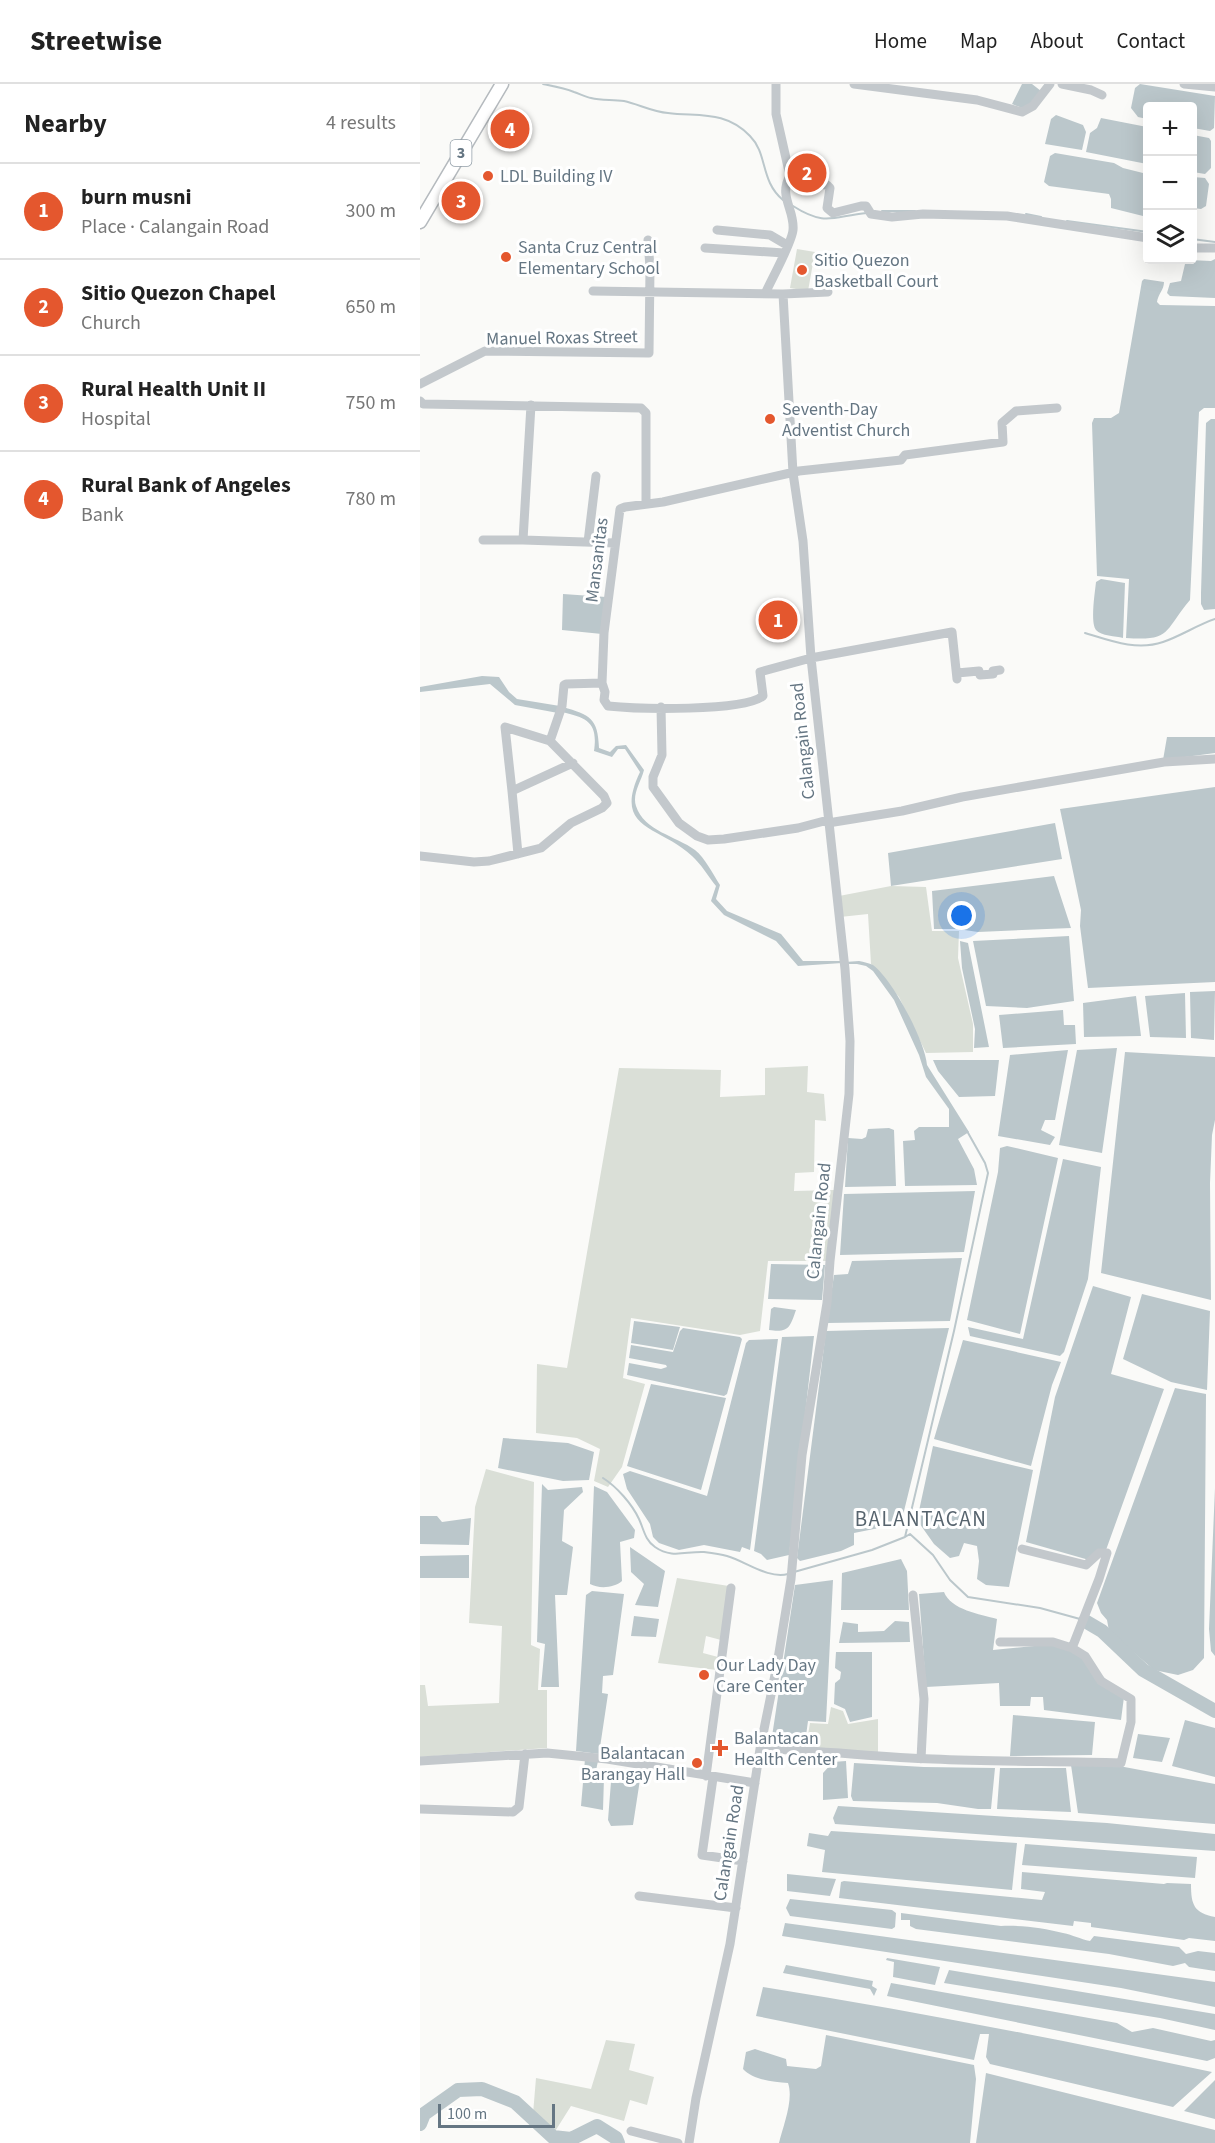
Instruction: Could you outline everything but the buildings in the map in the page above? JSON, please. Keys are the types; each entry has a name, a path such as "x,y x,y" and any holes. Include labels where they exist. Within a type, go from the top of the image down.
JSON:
{"main road":[{"name":"3","path":"420,222 502,84"}],"street":[{"path":"776,84 776,114 790,176 796,183 827,185 830,188 827,208 833,213 868,210 892,217 923,214 1007,216 1143,237"},
{"path":"854,84 977,100 1022,112 1033,106 1050,84"},
{"path":"1066,84 1102,95"},
{"path":"1184,84 1215,87"},
{"path":"765,294 793,233 785,196 785,184 790,176"},
{"path":"717,230 770,235 785,249"},
{"path":"648,240 649,291"},
{"path":"705,248 785,249"},
{"path":"1197,248 1215,249"},
{"path":"592,291 765,294 828,292"},
{"name":"Manuel Roxas Street","path":"420,384 485,351 649,353 649,291"},
{"name":"Calangain Road","path":"689,2143 696,2098 736,1908 760,1749 791,1579 802,1455 827,1303 849,1094 850,1041 844,965 811,658 803,541 793,473 783,294"},
{"path":"420,401 423,404 641,408 646,413 646,502"},
{"path":"523,540 531,405"},
{"name":"Mansanitas","path":"602,683 604,633 620,509 646,502 663,502 793,473 901,460 905,455 1003,442 1002,423 1016,411 1056,408"},
{"path":"588,542 596,476"},
{"path":"483,540 615,543"},
{"path":"550,741 561,710 564,685 602,683 605,692 604,700 608,706 703,707 759,699 763,696 760,672 811,658 952,632 957,676 979,671 980,675 993,674 993,671 1000,670"},
{"path":"661,707 662,755 653,777 653,787 679,823 697,836 708,840 902,811 962,797 1164,762 1215,759"},
{"path":"420,856 474,862 489,861 518,854 541,848 571,823 602,808 607,803 604,796 550,741 505,727 518,854"},
{"path":"512,791 573,764"},
{"path":"1022,1549 1086,1564 1098,1553 1107,1553 1072,1648"},
{"path":"731,1588 702,1855 743,1861"},
{"path":"913,1594 924,1699 921,1759"},
{"path":"760,1749 813,1750 862,1756 921,1759 1121,1763 1131,1722 1131,1699 1101,1681 1085,1656 1072,1648 1053,1642 1000,1642"},
{"path":"420,1761 547,1753 607,1759 755,1784"},
{"path":"420,1809 513,1812 517,1810 525,1754"},
{"path":"639,1896 736,1908"},
{"path":"631,2131 678,2143"}],"shaded area":[{"path":"1022,84 1032,84 1041,91 1030,104 1022,108 1012,104"},
{"path":"1140,84 1215,96 1214,128 1210,131 1197,129 1197,102 1143,102 1143,118 1138,117 1131,108 1135,88"},
{"path":"1056,115 1083,125 1086,132 1082,150 1045,144 1051,119"},
{"path":"1101,118 1143,126 1143,163 1086,152 1090,133 1097,128"},
{"path":"1197,136 1209,138 1211,141 1211,168 1205,174 1197,173"},
{"path":"1055,153 1114,163 1143,173 1143,216 1111,208 1109,194 1049,186 1044,182 1050,156"},
{"path":"1197,177 1205,178 1209,184 1206,206 1197,208"},
{"name":"Sitio Quezon Basketball Court","path":"797,249 815,252 808,291 790,288"},
{"path":"1215,259 1215,298 1170,296 1167,293 1170,283 1181,281 1185,264 1197,264 1197,260"},
{"path":"1144,279 1164,282 1157,302 1160,305 1215,306 1215,408 1204,408 1199,412 1190,600 1165,632 1159,636 1141,639 1126,638 1129,579 1097,576 1092,423 1094,418 1111,418 1119,413"},
{"path":"1215,419 1215,609 1204,610 1201,604 1201,593 1206,423"},
{"path":"1101,579 1125,583 1123,638 1101,634 1094,626 1093,607 1096,582"},
{"path":"563,594 606,597 602,634 562,630"},
{"path":"482,676 499,677 517,699 560,706 558,713 515,705 490,684 420,692 420,687"},
{"path":"563,707 591,719 597,730 599,748 610,752 616,746 626,745 644,770 635,797 640,814 653,827 699,853 720,885 716,899 727,911 781,934 803,961 842,961 842,963 798,966 776,941 724,915 711,901 716,886 692,856 644,824 636,816 632,806 633,791 640,772 625,749 618,749 612,757 594,751 594,734 589,723 562,712"},
{"path":"1167,737 1215,737 1215,753 1163,760"},
{"path":"1215,787 1215,982 1088,988 1080,926 1081,910 1060,809"},
{"path":"1055,823 1062,859 891,886 888,853"},
{"path":"1054,876 1071,928 978,932 934,929 932,891"},
{"path":"891,886 926,887 932,931 959,931 958,958 973,1024 973,1052 926,1053 899,997 871,964 868,914 840,917 839,896"},
{"path":"1069,936 1074,1001 1027,1008 986,1006 973,941"},
{"path":"960,941 968,943 989,1047 974,1048 975,1029 962,968"},
{"path":"859,961 873,965 881,973 907,1012 921,1041 927,1065 969,1132 958,1139 974,1169 977,1185 905,1186 903,1141 915,1140 914,1131 919,1127 949,1127 949,1109 926,1077 919,1055 894,1000 873,971 866,966 844,964"},
{"path":"1215,991 1214,1040 1191,1038 1190,992"},
{"path":"1185,993 1186,1038 1150,1037 1145,996"},
{"path":"1136,996 1141,1036 1084,1037 1083,1003"},
{"path":"1063,1010 1064,1025 1075,1025 1076,1044 1003,1048 999,1015"},
{"path":"1117,1048 1102,1153 1059,1145 1077,1050"},
{"path":"1068,1050 1055,1120 1045,1120 1041,1130 1055,1137 1050,1145 998,1136 1010,1055"},
{"path":"1125,1052 1215,1057 1215,1120 1212,1135 1210,1183 1211,1300 1101,1273"},
{"path":"933,1060 999,1060 995,1096 959,1097 938,1071"},
{"path":"808,1066 807,1092 824,1094 826,1121 815,1120 814,1172 795,1173 794,1191 835,1190 826,1261 768,1261 760,1331 740,1335 631,1318 623,1378 645,1384 622,1467 608,1487 594,1481 600,1449 577,1438 536,1433 537,1364 567,1368 619,1068 721,1070 720,1097 765,1095 765,1068"},
{"path":"889,1128 894,1130 896,1186 845,1187 848,1138 862,1139 866,1137 868,1129"},
{"path":"1007,1146 1058,1158 1020,1334 967,1320 998,1172 1000,1148"},
{"path":"1063,1159 1101,1167 1088,1279 1064,1352 1060,1356 970,1336 968,1327 1023,1339"},
{"path":"975,1191 964,1252 840,1255 844,1194"},
{"path":"962,1258 950,1321 827,1323 834,1275 848,1274 852,1261"},
{"path":"771,1264 825,1265 822,1300 768,1299"},
{"path":"1093,1286 1131,1297 1111,1374 1164,1389 1106,1550 1089,1560 1026,1542 1055,1397"},
{"path":"1142,1294 1210,1311 1207,1390 1171,1382 1123,1359"},
{"path":"774,1307 796,1310 788,1328 781,1331 769,1330 771,1309"},
{"path":"634,1321 680,1327 673,1350 631,1343"},
{"path":"683,1328 742,1339 727,1394 724,1396 627,1375 629,1363 661,1369 667,1367 629,1358 631,1345 673,1352"},
{"path":"949,1328 903,1515 894,1525 854,1533 854,1545 841,1551 800,1561 797,1558 826,1331"},
{"path":"814,1336 789,1555 767,1560 754,1551 782,1337"},
{"path":"778,1339 750,1550 742,1547 740,1552 704,1545 679,1550 659,1543 653,1537 650,1524 627,1489 623,1474 630,1471 707,1496 746,1343 749,1340"},
{"path":"963,1340 1061,1362 1052,1385 1031,1466 934,1439"},
{"path":"651,1384 726,1398 701,1490 627,1466"},
{"path":"1175,1388 1206,1394 1204,1658 1193,1670 1178,1675 1154,1670 1109,1631 1107,1620 1097,1603"},
{"path":"503,1438 568,1443 594,1452 589,1480 563,1481 498,1468"},
{"path":"933,1446 1033,1470 1009,1587 986,1585 977,1579 979,1561 977,1546 964,1543 959,1556 950,1558 934,1544 917,1520"},
{"path":"486,1469 534,1482 531,1645 540,1649 538,1690 547,1690 547,1748 420,1757 420,1685 425,1685 428,1706 499,1703 502,1626 469,1623 475,1507"},
{"path":"542,1484 548,1490 582,1487 583,1492 564,1510 562,1541 573,1547 567,1595 555,1595 559,1687 541,1687 545,1644 537,1642"},
{"path":"594,1486 607,1492 635,1530 634,1538 620,1542 622,1581 606,1587 590,1584"},
{"path":"1215,1488 1215,1656 1211,1651 1209,1629"},
{"path":"420,1516 437,1516 442,1522 471,1518 469,1545 420,1544"},
{"path":"630,1547 665,1571 658,1607 635,1605 644,1584 631,1572"},
{"path":"469,1555 469,1578 420,1578 420,1556"},
{"path":"901,1559 907,1571 909,1610 841,1610 842,1573"},
{"path":"677,1578 729,1586 721,1640 706,1636 703,1653 718,1657 717,1670 658,1663"},
{"path":"833,1580 826,1722 808,1721 805,1743 771,1743 795,1585"},
{"path":"592,1591 624,1594 613,1675 603,1676 602,1693 608,1694 599,1754 576,1751 586,1595"},
{"path":"944,1592 959,1607 997,1619 993,1650 1055,1644 1082,1656 1124,1697 1121,1720 1044,1710 1043,1697 1031,1697 1030,1706 1000,1706 999,1683 926,1687 919,1594"},
{"path":"634,1616 659,1619 656,1637 631,1636"},
{"path":"895,1621 909,1622 910,1642 839,1643 843,1622 858,1624 858,1632 884,1631"},
{"path":"836,1652 872,1652 872,1717 850,1722 845,1709 834,1704 835,1683 840,1679 841,1672 835,1668"},
{"path":"831,1707 843,1711 848,1724 878,1719 878,1753 806,1747 810,1723 828,1724"},
{"path":"1013,1715 1095,1722 1092,1755 1010,1756"},
{"path":"1185,1720 1215,1728 1215,1777 1172,1766"},
{"path":"1138,1734 1170,1738 1162,1762 1133,1758"},
{"path":"585,1759 598,1761 595,1775 604,1777 603,1810 581,1806"},
{"path":"846,1761 848,1798 823,1800 823,1773 833,1762"},
{"path":"854,1763 995,1768 991,1809 937,1803 853,1801 851,1796"},
{"path":"1071,1765 1119,1766 1215,1784 1215,1824 1078,1813"},
{"path":"1000,1768 1066,1768 1071,1812 997,1809"},
{"path":"612,1769 641,1773 633,1825 611,1826 608,1820"},
{"path":"838,1806 1107,1823 1215,1834 1215,1851 835,1824 833,1818"},
{"path":"831,1831 1017,1843 1012,1890 822,1872 825,1850 807,1846 809,1833 828,1836"},
{"path":"1025,1844 1197,1857 1195,1878 1022,1865"},
{"path":"1022,1872 1164,1884 1191,1884 1195,1907 1202,1913 1215,1917 1215,1941 1189,1938 1184,1940 1091,1927 1091,1923 1074,1921 1073,1926 839,1898 841,1882 844,1881 1042,1900 1045,1892 1021,1889"},
{"path":"787,1874 836,1879 830,1896 787,1891"},
{"path":"790,1899 892,1910 896,1913 895,1927 892,1929 790,1916 786,1908"},
{"path":"901,1913 1001,1926 1040,1928 1090,1941 1094,1936 1179,1947 1186,1954 1198,1951 1215,1953 1215,1971 1189,1967 1185,1963 1173,1966 1109,1954 916,1929 910,1926 910,1920 901,1920"},
{"path":"785,1923 1215,1982 1215,2007 1121,1988 782,1936"},
{"path":"887,1958 940,1967 935,1985 893,1977 894,1962 886,1960"},
{"path":"786,1965 873,1981 872,1986 877,1989 874,1996 870,1989 783,1973"},
{"path":"949,1970 1215,2014 1215,2030 1160,2018 944,1983"},
{"path":"891,1983 1117,2023 1132,2032 1153,2028 1215,2040 1215,2058 1207,2061 887,1996"},
{"path":"763,1987 988,2027 1212,2072 1173,2107 990,2064 986,2057 989,2034 980,2034 974,2060 756,2016"},
{"path":"826,2035 974,2065 976,2079 970,2143 779,2143 789,2105 788,2083 764,2080 747,2073 743,2069 746,2052 755,2049 786,2059 787,2066 816,2069 821,2066"},
{"path":"606,2040 635,2044 629,2070 654,2077 647,2105 630,2100 624,2121 571,2106 554,2133 533,2114 536,2078 591,2089"},
{"path":"986,2073 1215,2130 1215,2143 976,2143"},
{"path":"1215,2080 1215,2119 1184,2111"}],"waterway":[{"path":"543,84 595,99 624,101 651,110 711,116 731,122 741,128 756,143 771,185 783,200"},
{"path":"793,206 822,218 867,213"},
{"path":"882,211 915,211"},
{"path":"1026,214 1041,217"},
{"path":"1067,221 1143,231"},
{"path":"1197,240 1215,242"},
{"path":"1085,633 1124,644 1144,646 1170,640 1215,619"},
{"path":"967,1131 988,1173 954,1331 905,1537 910,1534 933,1555 950,1580 968,1597 1040,1608 1080,1619"},
{"path":"603,1478 614,1486 628,1502 636,1513 649,1541 661,1551 673,1554 704,1552 719,1554 765,1572 788,1574"},
{"path":"794,1572 872,1550 905,1537"},
{"path":"1085,1621 1102,1631 1143,1670 1215,1711"},
{"path":"420,2124 424,2114 458,2090 482,2089 515,2102 553,2137 571,2139 597,2126 616,2138 618,2143"}],"place":[{"name":"Rural Bank of Angeles","path":"510,129"},
{"name":"Sitio Quezon Chapel","path":"807,173"},
{"name":"LDL Building IV","path":"488,176"},
{"name":"Rural Health Unit II","path":"461,201"},
{"name":"Santa Cruz Central Elementary School","path":"506,257"},
{"name":"Sitio Quezon Basketball Court","path":"802,270"},
{"name":"Seventh-Day Adventist Church","path":"770,419"},
{"name":"burn musni","path":"778,620"},
{"name":"Our Lady Day Care Center","path":"704,1675"},
{"name":"Balantacan Health Center","path":"720,1748"},
{"name":"Balantacan Barangay Hall","path":"697,1763"}],"district":[{"name":"BALANTACAN","path":"921,1519"}]}
